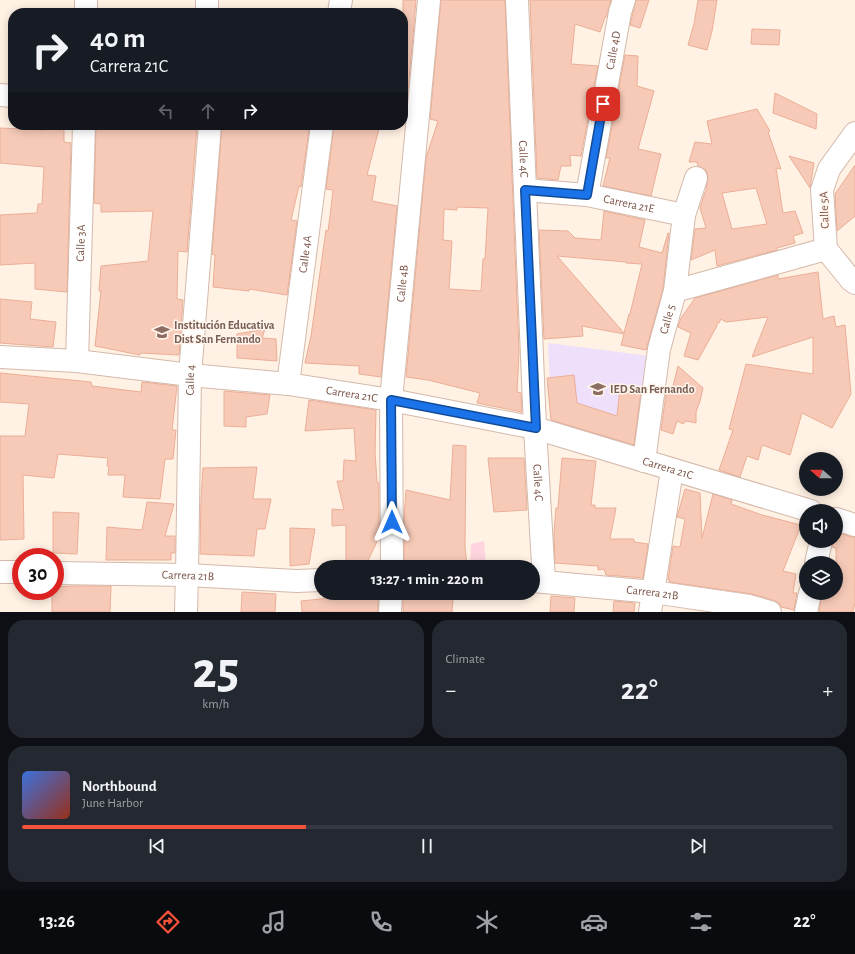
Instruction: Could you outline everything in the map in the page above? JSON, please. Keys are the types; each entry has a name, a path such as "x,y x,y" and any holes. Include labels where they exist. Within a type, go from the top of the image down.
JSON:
{"street":[{"name":"Calle 4B","path":"392,560 391,400 428,0"},
{"name":"Calle 4C","path":"517,0 536,428 538,560"},
{"name":"Calle 4D","path":"587,195 620,12 624,0"},
{"name":"Calle 3A","path":"77,361 84,130"},
{"name":"Calle 4","path":"186,612 190,375 210,130"},
{"name":"Calle 4A","path":"288,384 321,130"},
{"name":"Calle 5A","path":"826,249 822,190 829,169 855,133"},
{"name":"Calle 5","path":"644,461 659,349 675,291 684,215 696,178"},
{"name":"Carrera 21E","path":"525,190 587,195 684,215"},
{"path":"675,291 826,249 855,283"},
{"name":"Carrera 21C","path":"0,357 77,361 190,375 288,384 391,400 536,428 799,507"},
{"path":"652,602 672,470"},
{"path":"843,521 855,525"},
{"path":"0,572 12,572"},
{"name":"Carrera 21B","path":"64,573 187,575 297,582 314,581"},
{"name":"Carrera 21B","path":"540,581 652,602 749,606 770,612"},
{"path":"390,612 391,600"},
{"path":"806,612 809,600"}],"shaded area":[{"name":"IED San Fernando","path":"548,343 650,356 641,452 552,422"},
{"path":"484,541 485,560 470,560 471,544"}],"building":[{"path":"403,0 416,0 408,92 408,8 403,8"},
{"path":"441,0 505,0 519,352 517,392 521,393 522,412 477,403 480,393 428,380 406,377 426,158 438,121 430,119","holes":["457,207 488,208 485,259 483,259 481,291 449,289 452,241 443,240 444,209 457,210"]},
{"path":"530,0 611,0 600,32 575,24 571,64 598,66 581,156 570,155 571,166 561,166 558,180 537,178"},
{"path":"636,0 649,0 640,28 630,25"},
{"path":"698,0 717,0 707,50 688,45 694,24"},
{"path":"752,29 780,30 779,45 751,44"},
{"path":"625,55 638,56 637,86 654,91 638,149 661,154 651,196 603,186 610,158 606,158"},
{"path":"775,93 817,114 816,129 773,113"},
{"path":"757,109 770,131 768,132 781,169 776,168 783,213 795,211 803,233 793,236 795,243 777,248 777,250 717,266 715,250 691,260 695,229 706,228 700,208 706,191 708,176 706,170 698,166 697,162 689,162 695,142 712,144 707,121","holes":["756,188 767,224 732,229 722,193"]},
{"path":"0,128 8,128 8,130 64,130 64,142 71,143 67,292 35,289 35,263 0,265 0,215 37,213 38,204 42,204 44,167 0,163"},
{"path":"96,130 197,130 187,252 178,251 177,299 183,300 179,355 140,353 140,355 95,346 101,291 99,291 101,266 148,261 153,211 101,212 101,204 94,203"},
{"path":"222,130 309,130 301,187 299,186 291,220 297,221 287,295 249,289 249,291 213,287 215,255 212,254"},
{"path":"333,130 379,130 367,175 376,176 372,201 397,206 381,377 359,374 359,366 305,363 311,336 326,230 328,231 331,208 333,190 326,189"},
{"path":"789,156 814,163 810,188"},
{"path":"855,165 855,216 837,231 835,194"},
{"path":"604,211 645,220 639,247 662,253 669,233 663,289 646,350 621,345 624,334 582,326 583,336 544,339 539,230 568,231 575,238 601,240","holes":["557,256 642,264 624,333"]},
{"path":"818,272 823,319 834,316 836,327 845,325 851,394 832,428 802,413 790,455 762,445 758,460 747,456 740,477 719,470 733,430 729,429 746,364 813,374 813,337 752,357 768,317 726,322 721,319 719,323 717,323 717,326 698,360 684,356 691,333 678,327 681,318 695,298 778,275 778,279"},
{"path":"0,299 32,302 30,319 56,322 53,347 0,343"},
{"path":"265,329 262,338 276,339 277,361 237,358 237,334"},
{"path":"678,366 703,388 696,412 696,423 686,421 683,424 677,421 673,434 661,430 666,394 671,394"},
{"path":"0,373 91,382 92,386 141,392 142,382 177,386 172,430 176,430 173,459 165,459 160,499 123,497 125,475 108,475 108,458 58,454 54,478 23,475 24,539 0,540 0,436 25,436 29,404 0,402"},
{"path":"574,375 577,403 617,416 620,388 641,391 634,445 551,420 547,378"},
{"path":"224,391 270,395 267,414 246,417 246,427 224,426"},
{"path":"309,400 376,410 375,452 377,482 379,484 379,537 368,560 346,560 346,525 332,526 332,509 344,510 337,481 343,481 344,460 356,461 354,428 305,431"},
{"path":"453,445 466,446 465,547 466,560 404,560 406,490 450,500"},
{"path":"488,458 524,458 527,510 494,512"},
{"path":"562,458 596,461 591,505 595,505 595,508 616,508 610,539 634,539 634,542 648,544 643,578 606,575 604,569 598,570 598,566 555,563 554,533 556,508 558,508"},
{"path":"257,467 253,499 271,499 265,529 257,529 254,556 200,554 203,468"},
{"path":"685,489 700,493 702,538 713,494 732,500 731,504 762,515 799,524 799,530 783,571 796,574 793,593 797,593 794,610 781,607 779,603 773,600 752,594 669,582 670,580 668,580 673,546 680,547 685,519 677,517"},
{"path":"147,502 174,504 165,536 175,536 175,553 171,553 171,560 106,560 107,527 142,530"},
{"path":"53,512 79,513 77,554 64,553 64,548 53,548"},
{"path":"290,528 315,529 309,564 290,566"},
{"path":"843,534 855,537 855,603 853,612 819,612 821,600 843,600 843,556 836,556 836,548 843,548"},
{"path":"111,586 110,612 52,612 52,600 64,600 64,587"},
{"path":"242,592 276,594 275,612 241,612"},
{"path":"551,596 575,598 574,612 550,612"},
{"path":"378,600 378,612 302,612 301,601"},
{"path":"403,600 453,600 452,612 403,612"},
{"path":"614,601 635,603 634,612 613,612"}],"place":[{"name":"Institución Educativa Dist San Fernando","path":"162,332"},
{"name":"IED San Fernando","path":"598,389"}],"route":[{"path":"392,522 391,400 536,428 525,190 587,195 603,104"}]}
